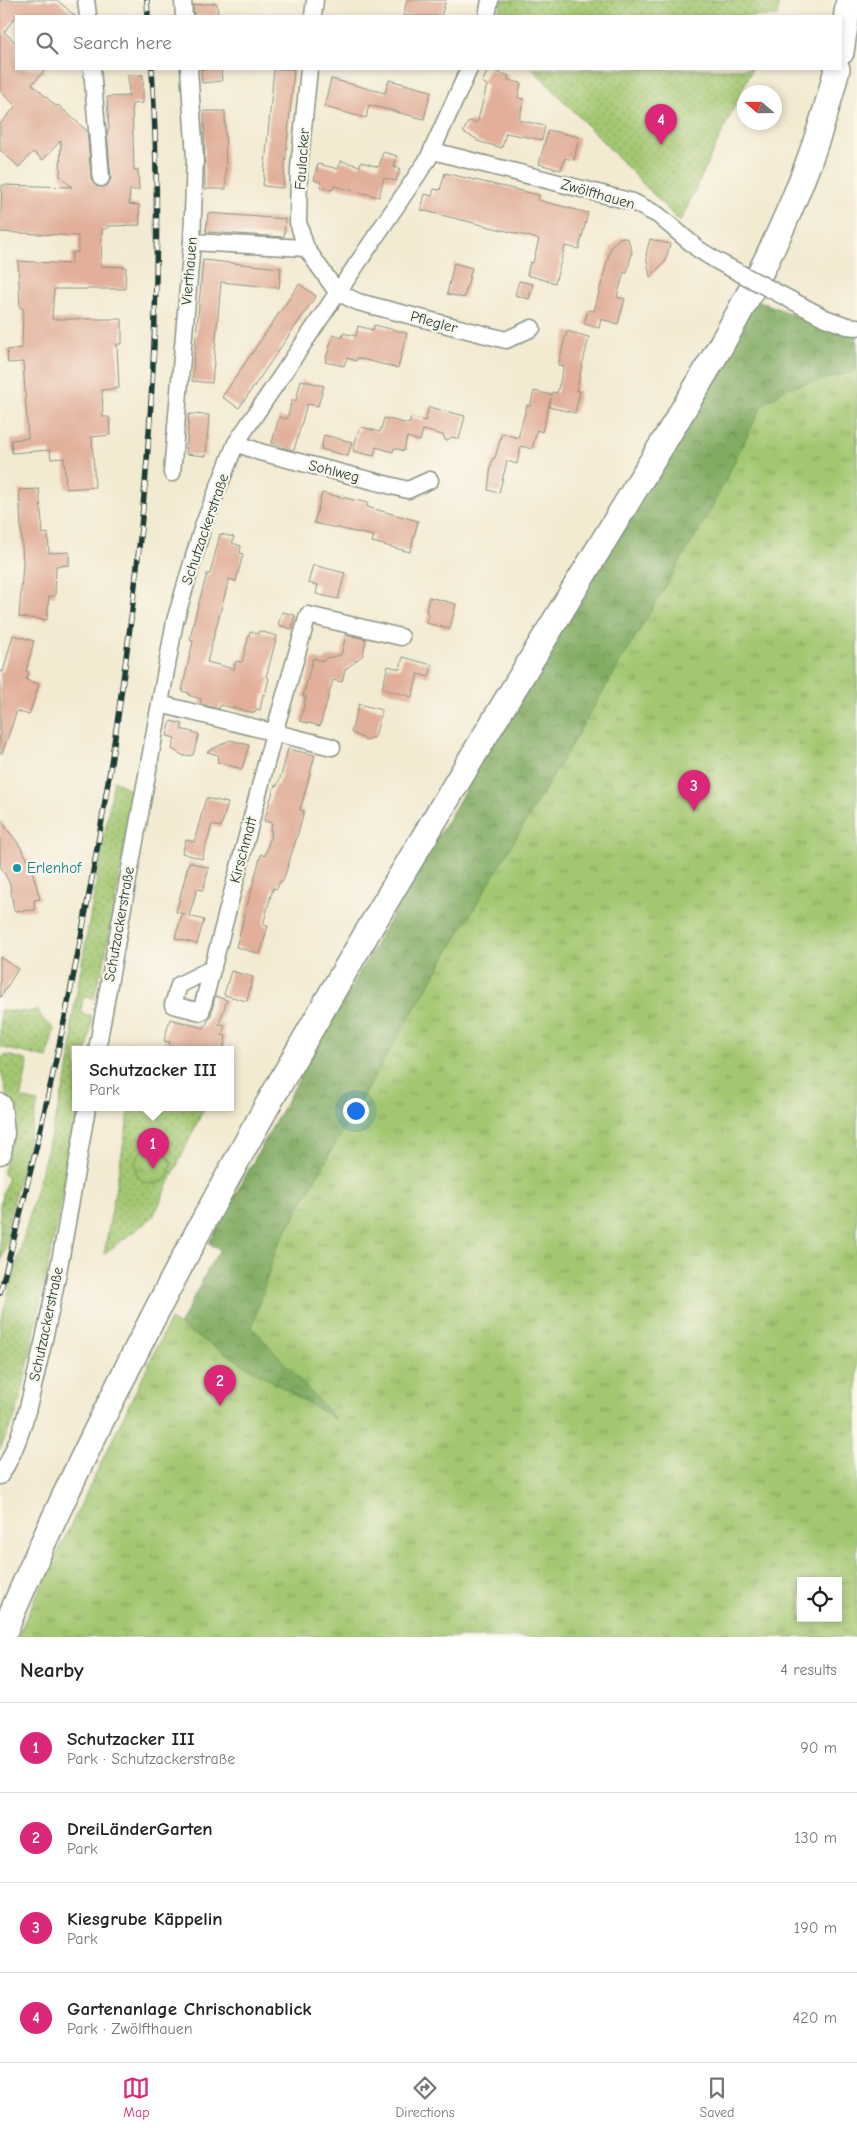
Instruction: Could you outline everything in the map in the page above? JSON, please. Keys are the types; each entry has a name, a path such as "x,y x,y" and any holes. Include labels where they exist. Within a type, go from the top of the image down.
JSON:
{"main road":[{"path":"842,46 849,0"},
{"path":"2,1637 56,1515 143,1336 257,1122 431,824 690,398 761,273 808,169 826,114 837,70"}],"street":[{"path":"86,0 88,15"},
{"path":"183,0 184,15"},
{"path":"313,15 315,0"},
{"path":"487,15 490,0"},
{"path":"92,70 101,178"},
{"name":"Vierthauen","path":"172,473 192,242 195,157 189,70"},
{"name":"Faulacker","path":"309,70 299,168 298,222 306,248 337,292"},
{"name":"Schutzackerstraße","path":"98,1046 178,612 203,526 236,443 432,151 469,70"},
{"name":"Zwölfthauen","path":"432,151 633,202 658,215 698,249 717,261 825,318 847,326 857,327"},
{"path":"192,242 306,248"},
{"name":"Pflegler","path":"337,292 358,302 506,340 532,328"},
{"name":"Sohlweg","path":"236,443 260,452 408,490 430,480"},
{"name":"Kirschmatt","path":"212,968 274,733 308,615 401,637"},
{"path":"160,704 332,747"},
{"path":"0,1104 3,1133 0,1153"},
{"name":"Schutzackerstraße","path":"0,1476 8,1463 28,1409 49,1318 86,1111"}],"green space":[{"path":"502,0 779,0 777,15 498,15"},
{"path":"534,70 752,70 744,85 737,85 737,101 680,222"},
{"path":"757,300 821,326 825,318 857,327 857,453 545,1282 18,1637 168,1377 180,1324 210,1265 220,1250 209,1243 274,1123 478,769"},
{"path":"857,368 857,1637 17,1637 170,1320 336,1420 252,1327 276,1249 355,1109 709,513 762,406 787,388 850,373"},
{"path":"114,780 131,791 130,799 132,805 102,974 98,974 94,998 83,998 81,1011 84,1015 91,1015 92,1021 88,1046 72,1046 72,1111 80,1111 22,1392 15,1416 0,1449 0,1325 67,1076 73,1035 71,1026"},
{"path":"0,1010 26,1012 38,1010 43,1020 54,1029 47,1058 0,1047"},
{"path":"7,1055 26,1060 28,1063 21,1095 22,1098 38,1102 6,1232 9,1234 0,1265 0,1204 8,1176 3,1174 8,1118 0,1058"},
{"path":"129,1111 203,1111 153,1217 104,1254"},
{"path":"153,1148 160,1149 166,1153 170,1159 170,1173 166,1179 160,1183 153,1184 146,1183 140,1179 136,1173 135,1166 136,1159 140,1153 146,1149"}],"building":[{"path":"0,0 57,0 74,15 15,15 4,32 15,42 15,70 45,70 32,84 87,131 91,179 97,187 107,186 111,178 107,130 109,130 107,97 129,96 128,75 143,75 143,103 132,104 134,170 138,170 139,190 130,190 129,204 139,205 140,225 108,226 107,229 102,229 101,266 126,267 125,289 54,289 52,319 122,319 122,344 117,344 119,388 102,390 103,417 109,417 110,435 92,437 95,487 66,489 64,458 51,459 50,450 12,453 11,440 28,438 23,362 8,363 7,350 22,348 23,308 20,308 18,261 71,264 72,253 78,252 78,236 0,232 2,185 72,187 60,176 61,140 43,160 33,152 19,167 0,150 0,124 16,106 0,91"},
{"path":"407,0 446,0 441,15 403,15"},
{"path":"217,3 218,15 194,15 193,5"},
{"path":"201,70 221,70 222,81 202,83"},
{"path":"274,70 294,70 283,188 263,186"},
{"path":"488,70 492,70 509,76 508,80 521,83 518,98 524,99 519,120 545,126 542,140 506,133 502,148 477,141 477,139 463,132 469,121 476,123 478,120 487,85 482,82"},
{"path":"331,79 385,93 389,80 431,91 424,119 369,105 366,118 324,107"},
{"path":"204,111 225,111 226,189 205,189"},
{"path":"548,130 579,137 574,160 565,158 561,170 539,164"},
{"path":"383,152 397,156 394,167 400,168 396,181 384,178 379,197 334,186 333,190 320,187 321,182 314,180 318,164 338,169 341,161 360,166 361,162 379,167"},
{"path":"445,173 539,195 538,200 588,213 579,249 565,246 555,283 527,275 530,262 533,263 539,239 421,210 425,194 432,196 434,189 440,190"},
{"path":"208,213 285,219 284,237 206,232"},
{"path":"621,237 628,239 632,252 627,273 624,272 617,297 625,299 618,324 601,319 599,328 584,324 588,310 594,311 611,247"},
{"path":"650,239 670,244 665,262 650,277 646,254"},
{"path":"203,260 281,268 279,288 221,282 212,383 192,381"},
{"path":"454,263 472,268 464,298 447,294"},
{"path":"519,281 533,284 529,299 515,295"},
{"path":"299,284 316,296 239,408 222,397"},
{"path":"374,325 407,333 398,368 357,358 356,361 347,358 344,366 325,362 333,335 342,338 343,333 356,336 358,326 373,330"},
{"path":"567,331 589,337 576,391 580,391 575,413 549,407 551,398 542,432 537,430 532,449 521,446 517,464 507,461 499,493 488,490 491,465 493,458 495,458 502,433 518,438 527,405 530,406 534,391 552,395 552,392 557,393 564,366 558,365"},
{"path":"301,380 324,386 318,406 307,404 294,450 272,443 279,417 287,419 292,400 296,401"},
{"path":"429,407 465,416 459,439 452,437 446,441 443,435 423,430 420,441 407,437 404,451 394,448 393,452 376,447 374,456 353,451 358,431 362,427 380,432 384,418 409,424 411,417 425,421"},
{"path":"189,414 209,415 206,456 186,454"},
{"path":"324,435 352,442 348,456 321,449"},
{"path":"39,489 43,534 48,533 49,553 69,552 69,565 56,566 55,596 49,596 47,620 19,617 23,564 19,490"},
{"path":"322,493 368,503 367,507 418,521 410,552 372,542 374,536 314,523"},
{"path":"220,534 234,537 232,543 241,546 240,553 243,554 236,581 229,579 207,662 234,669 236,661 242,662 250,631 258,634 259,631 277,636 266,677 269,678 265,695 263,694 260,710 256,709 255,713 220,705 219,709 200,704 201,699 182,691 193,641 190,640 195,616 207,574 210,574"},
{"path":"313,565 345,573 338,599 316,594 318,585 308,583"},
{"path":"429,597 456,604 450,629 426,623 429,613 426,612"},
{"path":"282,612 295,615 292,629 278,625"},
{"path":"13,635 34,641 26,671 29,672 26,680 39,684 29,715 17,711 2,753 0,753 0,671 3,672"},
{"path":"346,635 366,639 363,655 345,670 342,682 333,680 320,726 300,721 306,697 303,697 313,658 323,661 327,658 341,655"},
{"path":"403,657 432,665 429,677 418,674 412,697 382,689 388,666 400,669"},
{"path":"359,704 382,710 375,737 366,740 351,732"},
{"path":"171,721 183,724 181,729 199,734 193,755 184,756 172,749 175,738 167,736"},
{"path":"230,740 249,745 242,769 217,762 219,755 207,752"},
{"path":"288,749 315,755 300,810 304,811 283,881 280,881 277,889 273,888 263,925 268,926 260,954 236,947 261,854 265,856 272,831 270,831 272,823 264,821 275,785 277,786 281,776"},
{"path":"206,798 228,803 221,827 212,825 202,859 182,853 186,840 194,842"},
{"name":"Erlenhof","path":"0,820 18,843 30,863 40,899 34,900 35,910 14,911 10,884 0,865"},
{"path":"189,862 209,868 203,890 197,889 189,916 204,920 197,944 175,938 182,914 185,914 176,912"},
{"path":"0,957 18,969 0,998"},
{"path":"231,971 253,977 247,1001 224,995"},
{"path":"215,996 227,1000 219,1024 225,1025 222,1035 226,1036 224,1046 169,1046 170,1042 164,1041 170,1019 204,1028 211,1015"}],"railway":[{"path":"147,0 148,15"},
{"path":"0,1293 39,1136 73,978 102,819 126,658 143,511 153,364 157,217 152,70"}],"place":[{"name":"Gartenanlage Chrischonablick","path":"661,145"},
{"name":"Kiesgrube Käppelin","path":"694,811"},
{"name":"Erlenhof","path":"17,868"},
{"name":"Schutzacker III","path":"153,1169"},
{"name":"DreiLänderGarten","path":"220,1406"}]}
